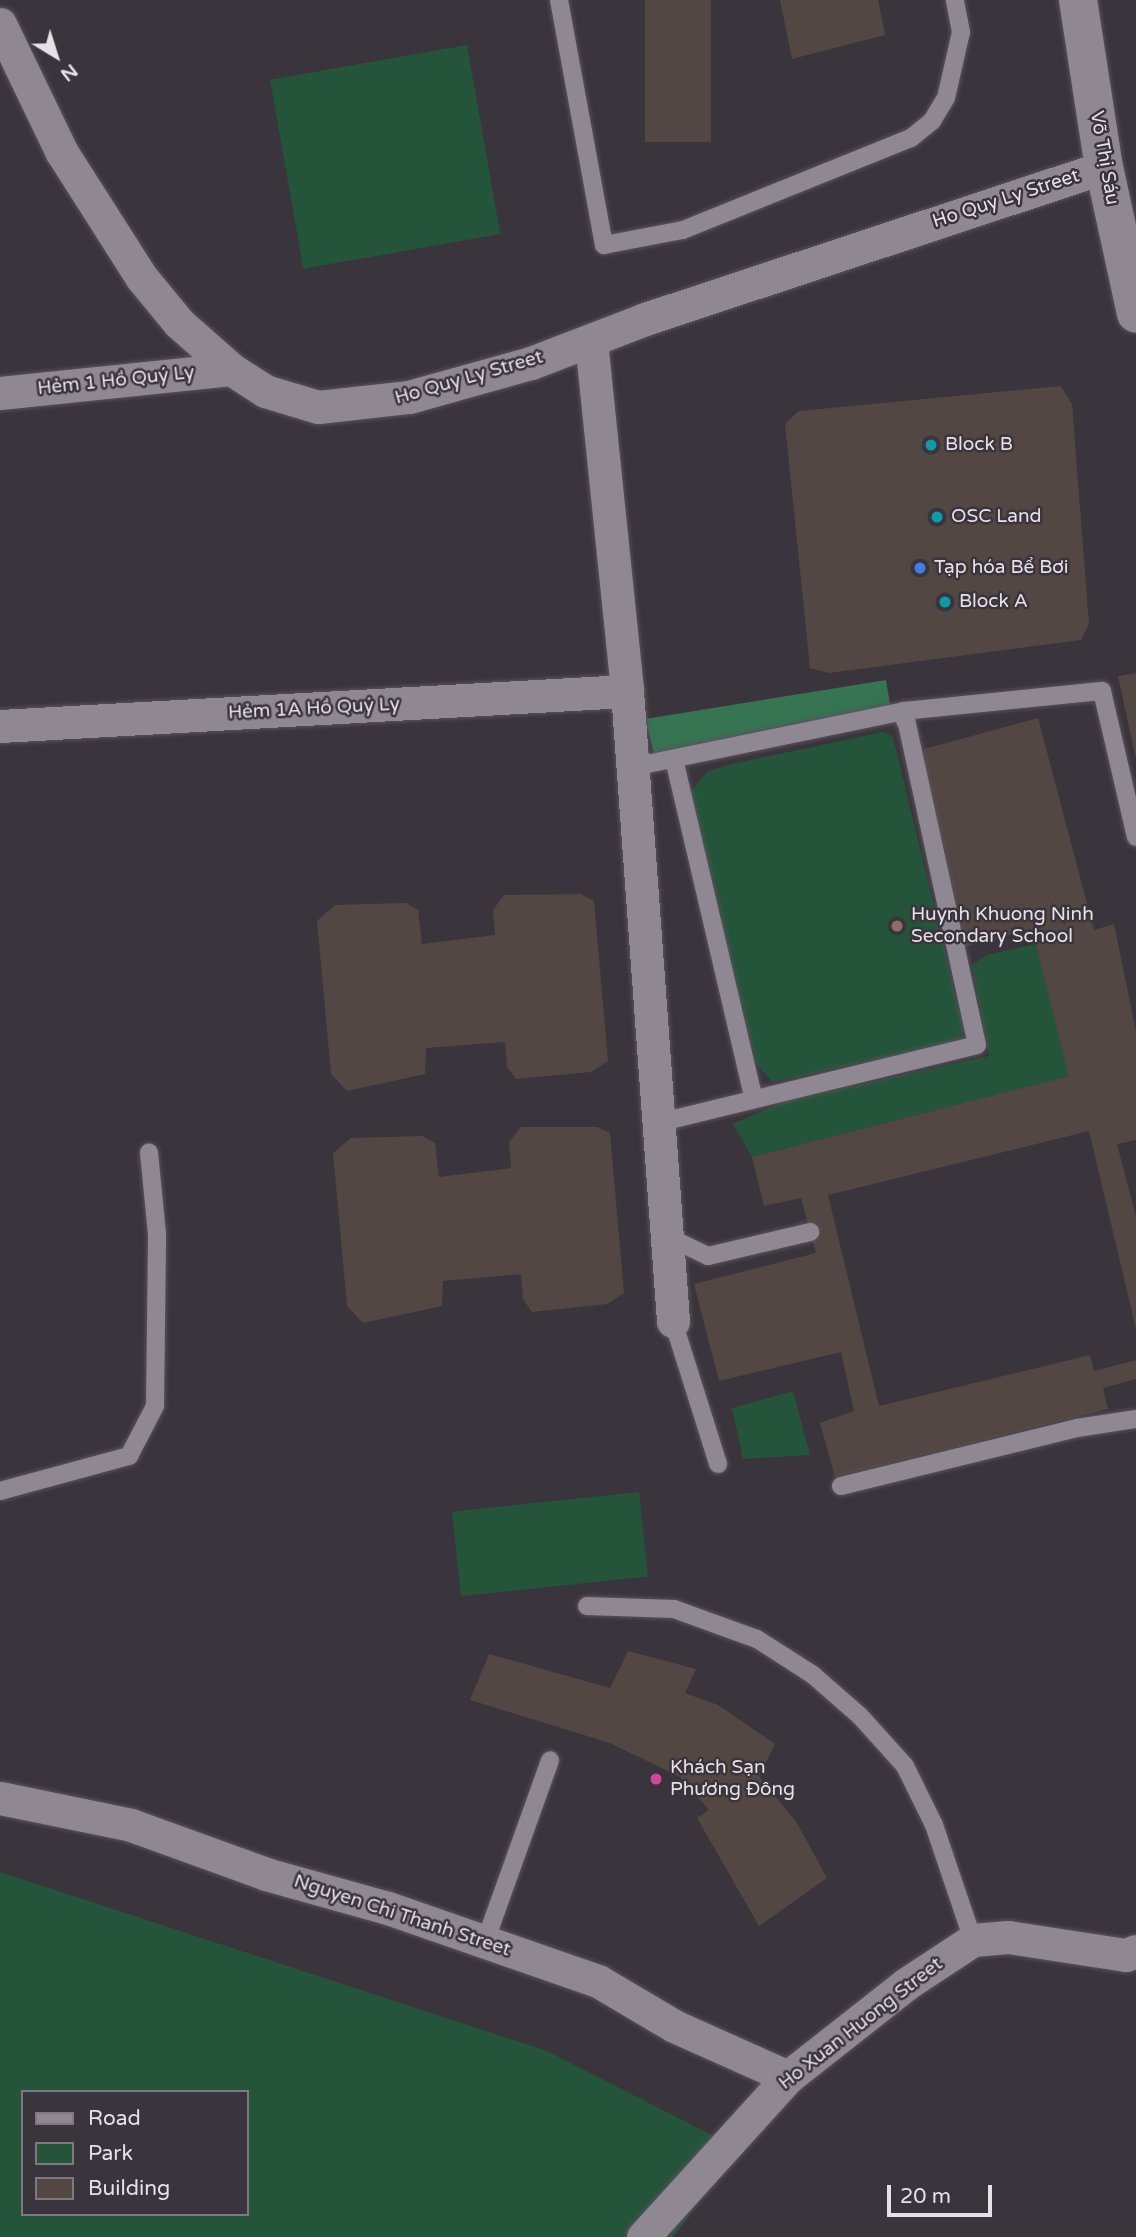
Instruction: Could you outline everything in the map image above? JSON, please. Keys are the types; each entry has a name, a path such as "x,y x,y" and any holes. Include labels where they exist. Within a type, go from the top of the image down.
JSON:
{"main road":[{"name":"Võ Thị Sáu","path":"1078,0 1104,167 1136,314"}],"street":[{"name":"Ho Quy Ly Street","path":"0,24 61,151 142,278 180,323 231,369 265,391 318,407 359,406 456,384 1104,167"},
{"path":"591,341 627,691 664,1236 673,1321"},
{"name":"Hẻm 1 Hồ Quý Ly","path":"0,393 231,369"},
{"name":"Hẻm 1A Hồ Quý Ly","path":"0,726 627,691"},
{"name":"Nguyen Chi Thanh Street","path":"0,1798 131,1825 266,1874 485,1942 597,1981 674,2026 788,2077"},
{"name":"Ho Xuan Huong Street","path":"643,2237 788,2077 906,1984 973,1940 1008,1937 1126,1955 1136,1951"}],"lane":[{"path":"559,0 604,245 683,230 911,138 932,121 946,98 961,32 955,0"},
{"path":"632,767 904,716 1102,691 1136,837"},
{"path":"657,1123 753,1096 977,1045 904,716"},
{"path":"674,759 753,1096"},
{"path":"0,1491 129,1456 155,1406 157,1234 149,1152"},
{"path":"664,1236 708,1256 810,1232"},
{"path":"673,1321 718,1464"},
{"path":"841,1486 1077,1428 1136,1419"},
{"path":"587,1606 674,1609 757,1639 813,1675 860,1716 905,1766 934,1825 973,1940"},
{"path":"485,1942 550,1760"}],"green space":[{"path":"467,45 500,234 303,269 270,80"},
{"path":"886,680 891,710 654,754 645,719"},
{"path":"883,732 893,737 964,1030 961,1038 944,1045 772,1082 756,1063 689,794 707,772 727,765"},
{"path":"1036,944 1069,1076 752,1157 733,1124 785,1101 989,1056 972,965 986,955"},
{"path":"793,1391 810,1455 743,1459 732,1408"},
{"path":"639,1492 648,1577 461,1596 452,1512"},
{"path":"0,1872 547,2051 739,2149 673,2237 0,2237"}],"building":[{"path":"645,0 711,0 711,142 645,142"},
{"path":"780,0 878,0 885,35 792,59"},
{"name":"OSC Land","path":"1061,386 1072,404 1089,624 1081,640 829,673 810,668 785,424 799,411"},
{"path":"1136,673 1136,755 1135,755 1118,676"},
{"path":"1038,718 1094,930 1114,924 1136,1031 1136,1140 1117,1144 1136,1216 1136,1329 1089,1131 828,1195 879,1406 1090,1355 1094,1371 1136,1360 1136,1379 1103,1388 1108,1409 835,1477 820,1423 854,1411 841,1352 719,1381 694,1284 816,1253 801,1198 764,1206 752,1157 1069,1076 1032,929 965,947 921,763 924,749"},
{"path":"581,894 594,901 608,1061 591,1072 516,1079 507,1067 505,1042 426,1048 425,1074 347,1091 331,1074 317,921 335,905 406,903 418,910 422,944 495,935 493,910 504,895"},
{"path":"521,1127 597,1127 610,1133 624,1293 607,1304 532,1312 523,1299 521,1274 443,1281 442,1306 363,1323 347,1306 333,1153 351,1138 422,1136 435,1143 439,1177 511,1168 509,1142"},
{"path":"628,1651 696,1669 685,1693 718,1705 775,1744 759,1776 797,1823 827,1878 759,1926 697,1818 709,1810 680,1777 610,1743 470,1700 489,1654 610,1688"}],"place":[{"name":"Block B","path":"931,445"},
{"name":"OSC Land","path":"937,517"},
{"name":"Tạp hóa Bể Bơi","path":"920,568"},
{"name":"Block A","path":"945,602"},
{"name":"Huynh Khuong Ninh Secondary School","path":"897,926"},
{"name":"Khách Sạn Phương Đông","path":"656,1779"}]}
